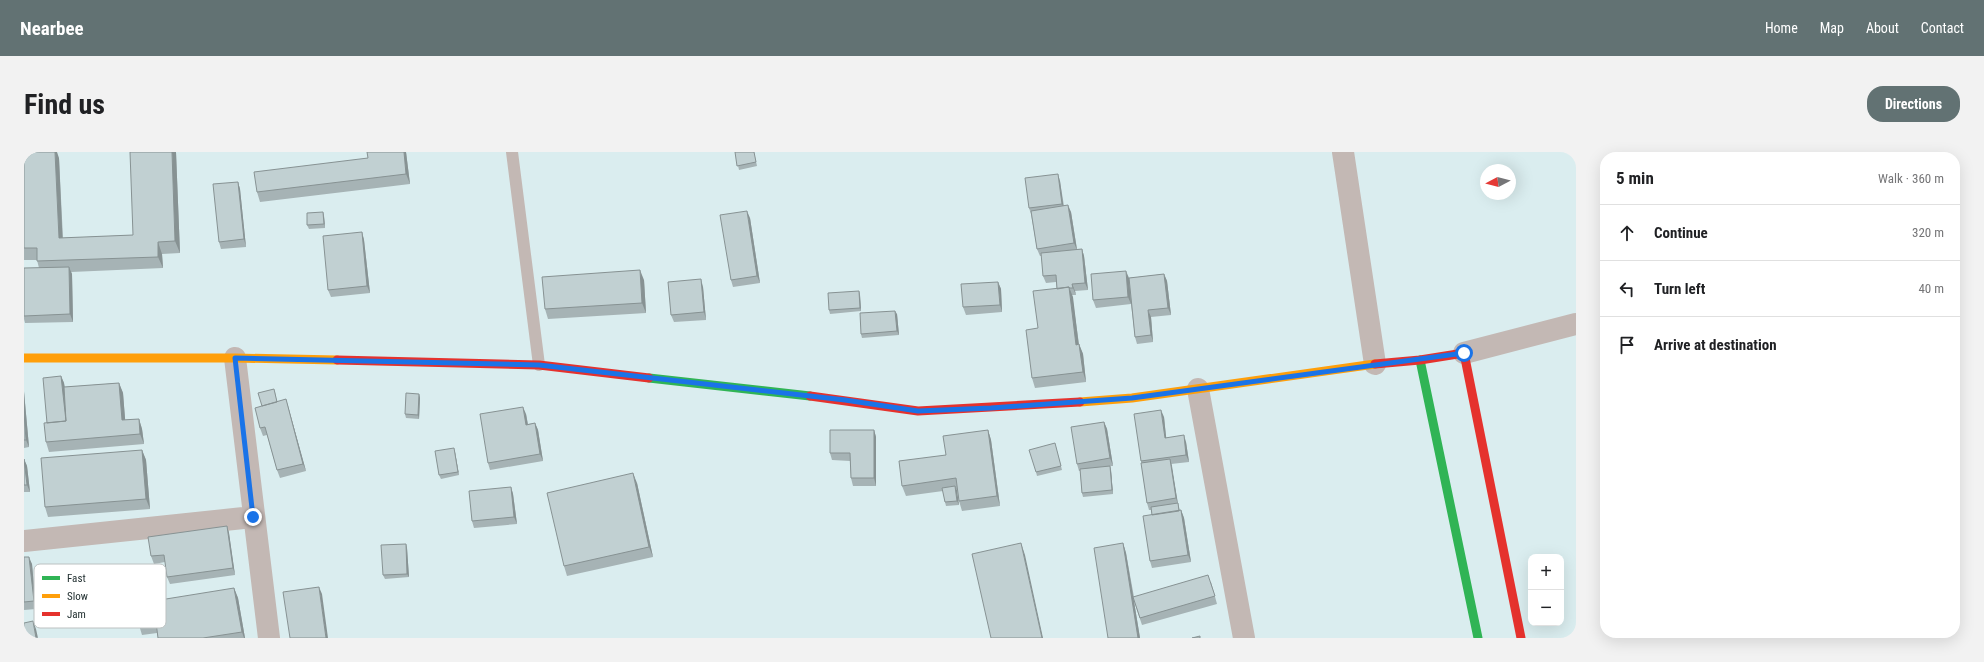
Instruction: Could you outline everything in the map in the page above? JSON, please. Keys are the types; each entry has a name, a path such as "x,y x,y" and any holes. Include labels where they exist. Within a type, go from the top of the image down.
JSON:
{"street":[{"path":"1343,152 1375,364"},
{"path":"24,358 235,358 539,365 845,400 918,411 991,408 1132,398 1375,364 1420,360 1464,353 1576,324"},
{"path":"1464,353 1521,638"},
{"path":"235,358 253,517 269,638"},
{"path":"1420,360 1478,638"},
{"path":"1198,389 1244,638"},
{"path":"24,541 253,517"}],"lane":[{"path":"512,152 539,365"}],"building":[{"path":"24,152 55,152 59,238 133,235 130,152 172,152 175,241 158,242 158,257 37,261 37,248 24,248"},
{"path":"367,152 404,152 406,174 257,192 254,172 368,158"},
{"path":"735,152 754,152 756,162 737,166"},
{"path":"1058,174 1062,204 1029,208 1025,178"},
{"path":"238,182 244,239 219,242 213,184"},
{"path":"1068,205 1074,243 1037,249 1031,211"},
{"path":"747,211 757,276 731,280 720,215"},
{"path":"323,212 324,224 307,225 307,213"},
{"path":"362,232 367,286 328,290 323,236"},
{"path":"1082,249 1085,283 1072,284 1073,288 1069,287 1057,289 1056,275 1043,276 1041,253"},
{"path":"69,267 70,314 24,316 24,268"},
{"path":"640,270 642,303 545,309 542,277"},
{"path":"1126,271 1128,297 1093,300 1091,274"},
{"path":"1164,274 1168,308 1148,310 1151,335 1135,337 1129,278"},
{"path":"701,279 704,312 671,315 668,282"},
{"path":"998,282 1000,305 963,307 961,284"},
{"path":"1069,287 1076,345 1079,344 1083,372 1032,378 1026,330 1038,328 1033,291"},
{"path":"859,291 860,308 829,310 828,293"},
{"path":"895,311 897,331 861,334 860,313"},
{"path":"61,376 66,421 47,423 43,378"},
{"path":"119,383 122,420 139,419 140,434 46,442 44,423 66,421 64,387"},
{"path":"274,389 277,402 262,406 258,393"},
{"path":"406,393 419,394 418,415 405,414"},
{"path":"286,399 303,464 277,470 265,427 260,428 255,408"},
{"path":"523,407 526,425 535,423 540,454 488,463 480,414"},
{"path":"1161,410 1165,438 1184,435 1186,455 1141,461 1134,414"},
{"path":"24,412 26,440 24,440"},
{"path":"1104,422 1110,458 1077,464 1071,427"},
{"path":"830,430 874,430 874,478 851,478 850,453 830,453"},
{"path":"988,430 997,496 959,501 956,478 902,486 899,461 946,455 943,436"},
{"path":"1055,443 1061,466 1036,472 1029,450"},
{"path":"454,448 458,472 439,475 435,451"},
{"path":"142,450 146,499 45,507 41,458"},
{"path":"24,459 27,485 24,485"},
{"path":"1170,459 1176,498 1147,503 1141,463"},
{"path":"1110,466 1112,490 1082,493 1080,469"},
{"path":"633,473 649,547 564,566 547,493"},
{"path":"955,486 957,501 945,502 942,488"},
{"path":"511,487 514,517 472,521 469,491"},
{"path":"1178,503 1179,511 1152,515 1151,507"},
{"path":"1181,510 1188,555 1150,561 1143,516"},
{"path":"227,526 233,568 167,577 164,555 151,556 148,537"},
{"path":"1021,543 1042,638 991,638 972,554"},
{"path":"1123,543 1138,638 1108,638 1094,548"},
{"path":"406,544 407,574 383,575 381,545"},
{"path":"24,557 29,557 34,601 24,602"},
{"path":"1208,575 1215,596 1140,618 1133,597"},
{"path":"319,587 326,638 290,638 283,592"},
{"path":"234,588 242,632 203,638 158,638 157,628 166,628 166,599"},
{"path":"33,621 36,638 24,638 24,623"}],"traffic: fast":[{"path":"1420,360 1478,638"},
{"path":"649,378 810,396"}],"traffic: slow":[{"path":"24,358 235,358 337,360"},
{"path":"1080,402 1132,398 1375,364"}],"traffic: jam":[{"path":"1375,364 1420,360 1464,353 1521,638"},
{"path":"337,360 539,365 649,378"},
{"path":"810,396 918,411 1080,402"}],"route":[{"path":"253,517 235,358 539,365 845,400 918,411 991,408 1132,398 1464,353"}]}
